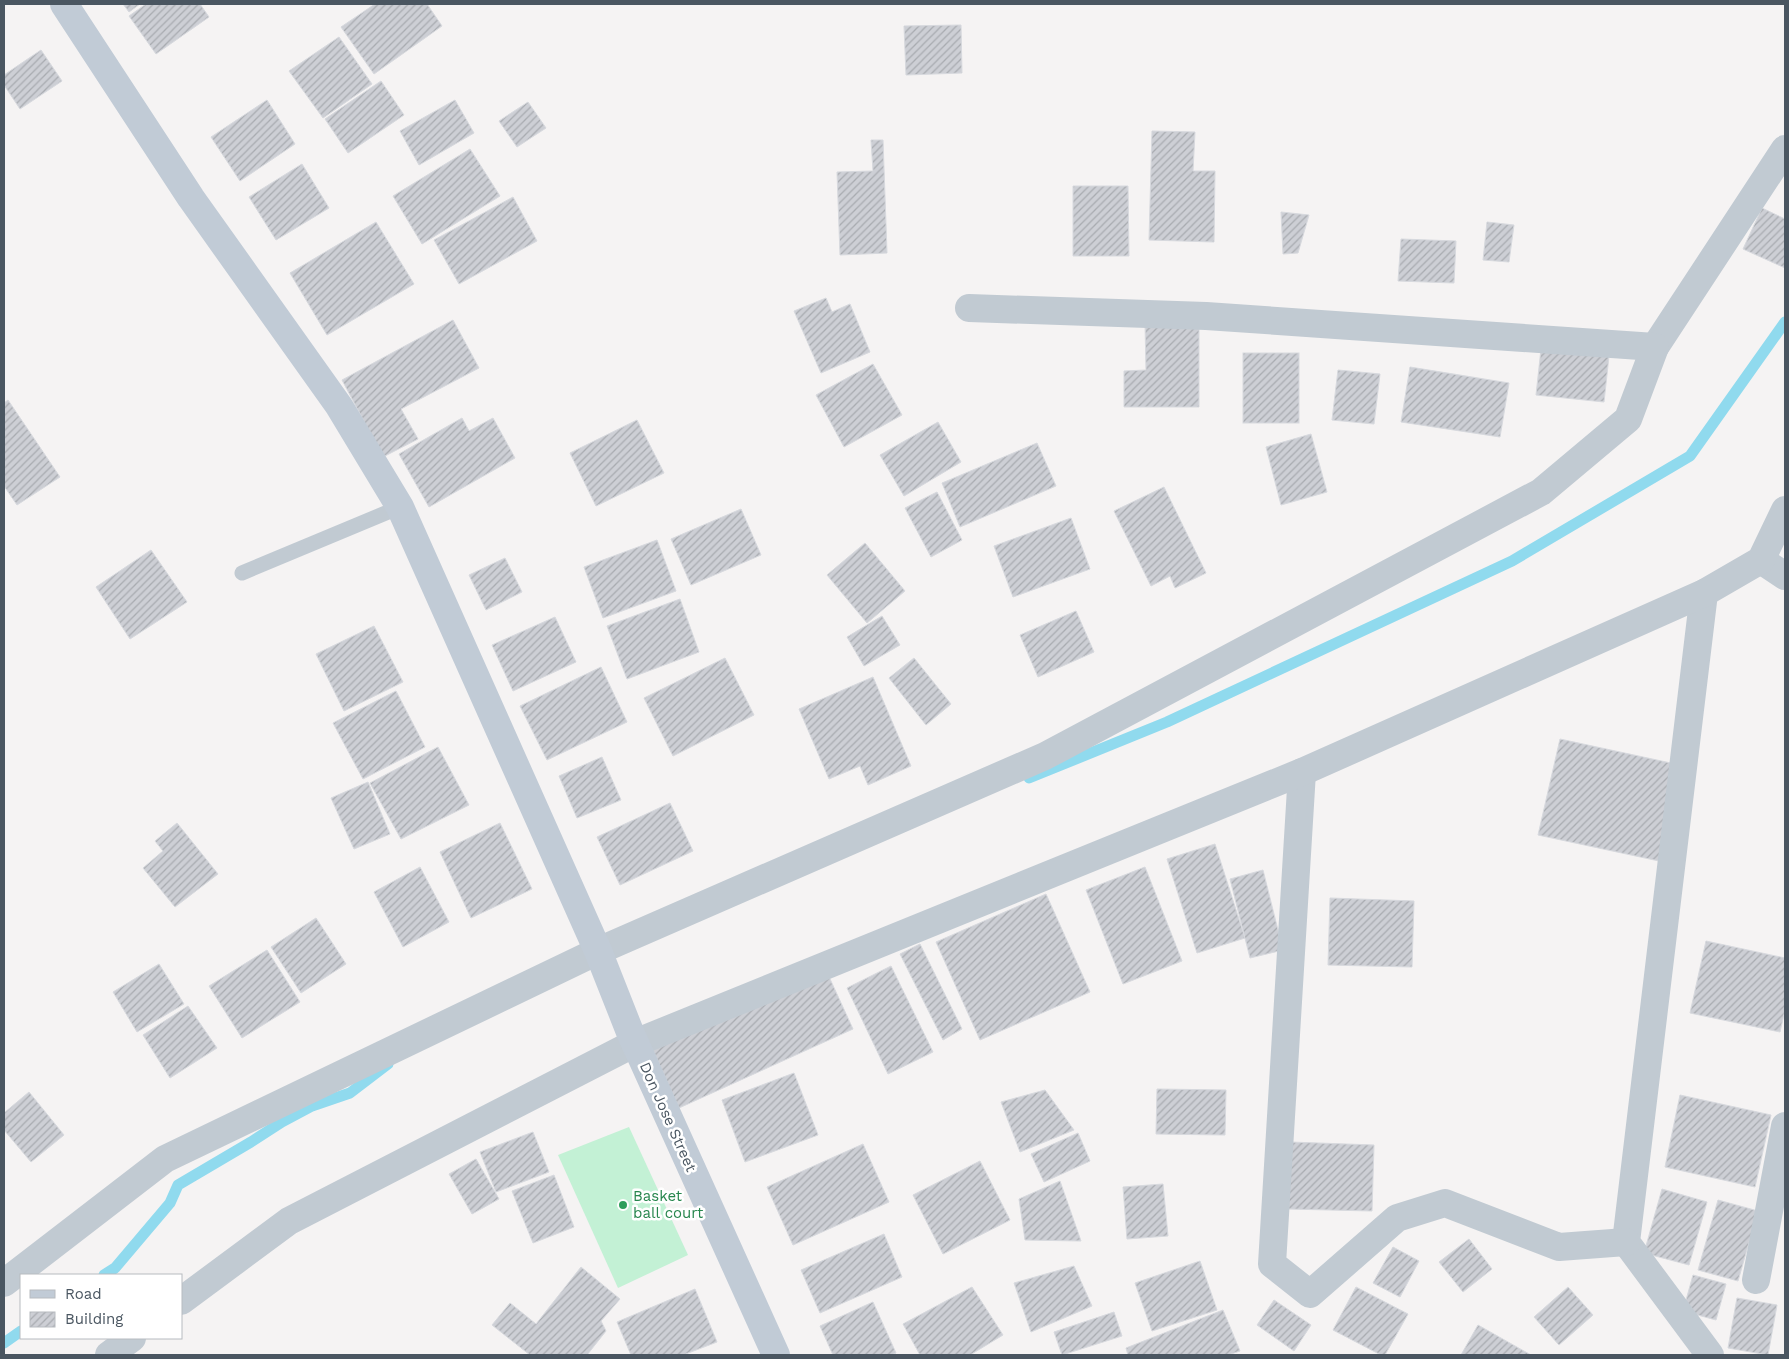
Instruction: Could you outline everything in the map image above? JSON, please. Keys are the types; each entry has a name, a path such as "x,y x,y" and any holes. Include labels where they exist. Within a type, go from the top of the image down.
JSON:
{"street":[{"name":"Don Jose Street","path":"64,4 191,198 340,406 400,506 598,954 632,1038 776,1355"},
{"path":"4,1283 165,1159 598,954 1045,756 1541,492 1628,419 1655,347 1785,148"},
{"path":"969,308 1206,316 1655,347"},
{"path":"182,1300 289,1221 632,1038 1302,772 1704,593 1761,560 1785,510"},
{"path":"1761,560 1785,576"},
{"path":"1704,593 1626,1242 1710,1355"},
{"path":"1302,772 1272,1264 1310,1294 1397,1218 1445,1203 1559,1248 1626,1242"},
{"path":"1756,1280 1785,1126"},
{"path":"109,1355 131,1339"}],"lane":[{"path":"242,573 400,506"}],"green space":[{"name":"Basket ball court","path":"629,1127 688,1255 618,1288 558,1155"}],"building":[{"path":"123,4 140,4 129,12"},
{"path":"146,4 200,4 209,17 156,54 129,16"},
{"path":"375,4 427,4 442,26 374,74 341,27"},
{"path":"961,25 962,73 906,75 904,26"},
{"path":"339,37 372,84 323,118 289,71"},
{"path":"41,50 62,81 20,109 4,85 4,75"},
{"path":"381,81 404,115 348,153 325,119"},
{"path":"267,100 295,144 240,181 211,137"},
{"path":"455,100 474,133 419,165 400,131"},
{"path":"528,102 546,128 517,147 499,121"},
{"path":"1152,131 1195,132 1193,171 1215,171 1214,242 1149,240"},
{"path":"871,140 883,140 887,253 840,255 837,172 873,171"},
{"path":"470,149 500,196 422,244 393,196"},
{"path":"302,164 329,208 276,240 249,197"},
{"path":"1073,186 1128,186 1129,256 1073,256"},
{"path":"513,197 537,241 459,284 434,240"},
{"path":"1762,208 1785,219 1785,268 1743,249"},
{"path":"1281,212 1309,215 1298,253 1283,254"},
{"path":"376,222 414,284 327,335 290,273"},
{"path":"1487,222 1514,225 1509,262 1483,260"},
{"path":"1401,239 1456,241 1454,283 1398,281"},
{"path":"826,298 832,312 850,304 870,352 821,373 794,311"},
{"path":"453,320 479,368 401,409 418,439 383,457 342,380"},
{"path":"1145,323 1199,323 1199,407 1124,407 1124,371 1146,370"},
{"path":"1541,349 1609,356 1604,402 1536,395"},
{"path":"1243,353 1299,353 1299,423 1243,423"},
{"path":"873,364 902,415 844,447 816,395"},
{"path":"1410,367 1509,383 1500,437 1401,422"},
{"path":"1338,370 1380,374 1374,424 1332,420"},
{"path":"8,400 60,477 17,505 4,486 4,403"},
{"path":"462,418 469,431 493,418 515,458 429,507 399,454"},
{"path":"637,420 664,473 596,506 570,453"},
{"path":"938,422 961,462 904,496 880,455"},
{"path":"1311,434 1327,492 1281,505 1266,447"},
{"path":"1037,443 1056,486 960,527 942,483"},
{"path":"1164,487 1206,573 1175,588 1170,576 1151,586 1114,511"},
{"path":"937,492 962,540 931,557 905,508"},
{"path":"741,509 761,555 691,585 671,539"},
{"path":"1071,518 1090,569 1013,597 994,546"},
{"path":"657,540 676,591 603,618 584,567"},
{"path":"865,543 905,591 867,623 827,575"},
{"path":"151,550 187,602 130,639 96,587"},
{"path":"505,558 522,592 486,610 469,575"},
{"path":"680,599 699,652 627,679 607,626"},
{"path":"1076,611 1094,652 1038,677 1020,635"},
{"path":"882,616 900,645 864,666 847,637"},
{"path":"555,617 576,662 513,691 492,645"},
{"path":"374,626 403,682 344,711 316,654"},
{"path":"725,658 754,715 673,756 644,698"},
{"path":"914,658 951,704 926,725 889,678"},
{"path":"601,667 627,722 547,760 520,706"},
{"path":"873,677 911,766 868,785 860,766 829,779 799,709"},
{"path":"396,691 425,747 363,779 333,723"},
{"path":"1560,739 1680,765 1659,861 1538,835"},
{"path":"438,747 469,805 401,839 370,783"},
{"path":"602,757 621,800 577,818 559,776"},
{"path":"368,782 390,834 354,849 331,798"},
{"path":"670,803 693,851 620,885 597,837"},
{"path":"177,823 218,874 175,907 143,868 163,851 155,841"},
{"path":"500,823 532,889 471,918 440,852"},
{"path":"1215,844 1245,938 1197,953 1167,859"},
{"path":"420,867 449,922 403,947 374,892"},
{"path":"1145,867 1182,961 1123,984 1086,890"},
{"path":"1263,870 1283,950 1250,958 1230,879"},
{"path":"1046,894 1090,992 980,1040 936,942"},
{"path":"1330,898 1414,901 1412,967 1328,965"},
{"path":"316,918 346,964 301,993 271,947"},
{"path":"1706,941 1785,958 1785,1010 1780,1032 1690,1013"},
{"path":"920,944 962,1029 943,1040 900,954"},
{"path":"267,950 300,1002 242,1038 209,986"},
{"path":"159,964 184,1004 137,1032 113,992"},
{"path":"891,966 933,1052 888,1074 847,988"},
{"path":"825,968 853,1029 679,1108 651,1046"},
{"path":"188,1006 217,1048 170,1078 143,1035"},
{"path":"794,1073 818,1135 745,1162 722,1100"},
{"path":"1157,1089 1226,1090 1225,1135 1156,1134"},
{"path":"1045,1090 1074,1130 1020,1152 1001,1102"},
{"path":"29,1092 64,1135 31,1162 4,1130 4,1113"},
{"path":"1680,1095 1771,1115 1755,1187 1665,1167"},
{"path":"533,1132 549,1172 496,1192 480,1152"},
{"path":"1078,1133 1090,1161 1044,1182 1031,1154"},
{"path":"1290,1142 1374,1145 1372,1211 1288,1209"},
{"path":"863,1144 889,1202 793,1245 767,1187"},
{"path":"476,1159 499,1199 472,1214 449,1174"},
{"path":"980,1161 1010,1220 943,1254 913,1195"},
{"path":"554,1175 574,1227 533,1243 512,1191"},
{"path":"1060,1181 1081,1241 1025,1240 1019,1199"},
{"path":"1163,1184 1168,1236 1127,1239 1123,1187"},
{"path":"1662,1189 1707,1202 1689,1265 1644,1253"},
{"path":"1718,1200 1758,1211 1738,1281 1698,1270"},
{"path":"884,1234 902,1277 820,1313 801,1270"},
{"path":"1469,1239 1492,1269 1463,1292 1439,1262"},
{"path":"1393,1247 1419,1261 1400,1297 1373,1283"},
{"path":"1200,1261 1217,1310 1152,1331 1135,1283"},
{"path":"1074,1266 1092,1306 1031,1332 1014,1283"},
{"path":"581,1267 620,1299 601,1321 606,1331 587,1355 530,1355 492,1325 510,1303 536,1324"},
{"path":"1693,1275 1726,1284 1716,1320 1683,1311"},
{"path":"972,1287 1003,1335 970,1355 920,1355 903,1324"},
{"path":"1356,1287 1408,1314 1385,1355 1381,1355 1333,1330"},
{"path":"1568,1287 1593,1315 1559,1345 1534,1317"},
{"path":"695,1289 717,1342 683,1355 631,1355 617,1322"},
{"path":"1737,1298 1777,1305 1768,1355 1728,1348"},
{"path":"1274,1300 1311,1325 1294,1351 1257,1325"},
{"path":"873,1302 896,1353 891,1355 833,1355 820,1326"},
{"path":"1223,1310 1240,1351 1228,1355 1128,1355 1126,1348"},
{"path":"1114,1312 1122,1336 1062,1355 1054,1332"},
{"path":"1478,1325 1531,1355 1461,1355"}],"waterway":[{"path":"1029,778 1167,722 1512,561 1690,456 1785,322"},
{"path":"106,1274 115,1268 170,1203 178,1185 282,1122 312,1106 350,1093 388,1064"},
{"path":"4,1343 20,1332"}],"place":[{"name":"Basket ball court","path":"623,1205"}]}
